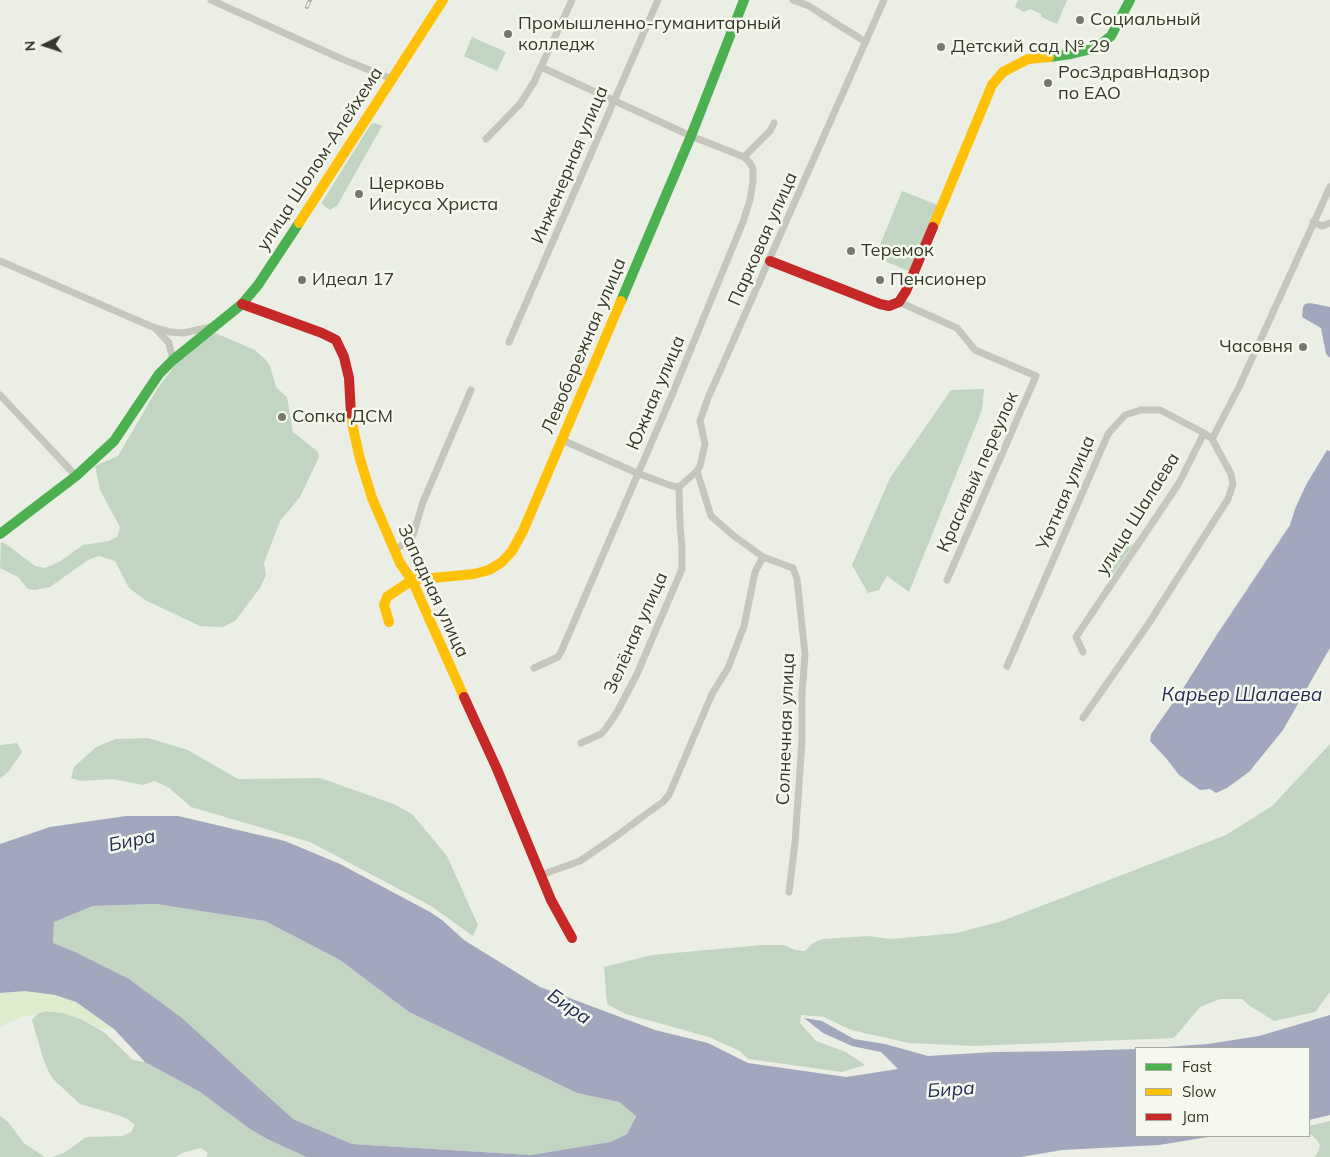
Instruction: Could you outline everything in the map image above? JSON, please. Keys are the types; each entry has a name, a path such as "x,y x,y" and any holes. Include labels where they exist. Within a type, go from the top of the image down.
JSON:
{"street":[{"path":"211,0 342,59 392,79"},
{"name":"улица Шолом-Алейхема","path":"0,534 76,476 114,441 159,374 173,360 242,304 258,285 443,0"},
{"path":"486,139 520,104 534,82 572,0"},
{"name":"Инженерная улица","path":"509,342 658,0"},
{"name":"Левобережная улица","path":"389,622 384,605 387,597 412,580 474,574 490,570 502,562 512,551 523,531 691,136 744,0"},
{"path":"793,0 809,6 866,42"},
{"name":"Парковая улица","path":"697,471 705,444 700,421 708,398 884,0"},
{"path":"770,261 880,304 889,306 899,302 906,291 992,85 1003,72 1028,59 1071,54 1096,48 1111,36 1130,0"},
{"path":"541,67 691,136 744,157 770,131 774,123"},
{"name":"Южная улица","path":"534,668 558,657 561,652 702,324 750,200 753,170 750,162 744,157"},
{"path":"1212,439 1239,387 1329,190"},
{"path":"1313,222 1322,226 1330,223"},
{"path":"0,262 155,328 183,333 214,327"},
{"name":"Красивый переулок","path":"899,302 958,328 975,350 1036,376 947,580"},
{"name":"Западная улица","path":"242,304 322,333 336,340 344,357 349,378 353,428 372,498 400,563 412,580 497,769 551,900 572,938"},
{"path":"155,328 169,343 173,360"},
{"path":"395,550 412,538 423,502 471,390"},
{"path":"0,395 76,476"},
{"name":"Уютная улица","path":"1007,666 1108,434 1126,415 1141,410 1160,410 1204,433"},
{"path":"1083,718 1149,623 1228,499 1233,484 1231,474 1212,439 1204,433"},
{"name":"улица Шалаева","path":"1084,652 1076,637 1179,483 1204,433"},
{"path":"541,875 580,860 618,836 663,802 669,795 712,694 728,668 744,626 755,572 763,557 711,516 697,471 679,487 672,486 637,473 562,440"},
{"name":"Зелёная улица","path":"581,743 601,734 617,712 637,674 682,569 679,487"},
{"name":"Солнечная улица","path":"763,557 793,568 797,578 805,654 802,694 802,740 795,843 788,892"}],"shaded area":[{"path":"1018,0 1067,0 1057,24 1041,17 1041,14 1030,9 1024,12 1015,7"},
{"path":"472,37 506,52 497,71 464,56"},
{"path":"375,123 382,126 337,206 330,210 322,202 371,124"},
{"path":"902,191 938,205 911,272 875,257"},
{"path":"215,333 255,350 266,360 270,366 276,387 287,397 293,432 318,452 319,457 300,497 280,521 264,563 266,575 260,588 235,621 223,627 200,626 145,600 129,588 115,561 99,556 88,560 50,587 35,590 28,589 18,577 0,568 1,542 35,566 45,568 59,562 83,545 109,541 117,537 120,527 100,490 95,466 118,456 157,389 185,352"},
{"path":"984,389 982,410 909,592 887,576 879,590 868,593 852,565 890,478 951,390"},
{"path":"1117,537 1133,545 1113,574 1104,567"},
{"path":"148,738 188,750 238,779 320,778 394,804 412,814 447,856 478,925 473,936 431,906 310,842 191,807 168,787 154,781 143,785 112,779 81,781 71,778 74,767 96,747 116,739"},
{"path":"17,743 22,752 9,771 0,779 0,745"},
{"path":"1330,744 1330,992 1315,1012 1274,1021 1242,999 1220,999 1200,1007 1174,1038 974,1046 909,1043 851,1030 824,1017 801,1015 800,1023 816,1041 846,1052 865,1065 842,1072 748,1059 740,1051 709,1037 626,1014 607,1004 604,967 652,955 762,945 784,945 795,950 805,951 813,943 823,939 868,936 891,939 957,933 1002,921 1226,835 1272,806"},
{"path":"156,904 265,921 340,960 409,1012 577,1093 619,1102 636,1115 627,1134 610,1142 531,1155 352,1144 293,1119 182,1018 129,979 73,951 53,944 54,922 93,906"},
{"path":"46,1011 63,1013 81,1019 105,1033 133,1060 145,1062 200,1092 250,1129 306,1157 206,1157 208,1153 201,1148 182,1153 176,1157 52,1157 64,1153 86,1137 122,1136 131,1132 135,1125 118,1115 80,1104 50,1075 32,1020 38,1013"},
{"path":"0,1116 8,1122 25,1144 45,1157 0,1157"},
{"path":"1330,1121 1330,1157 1315,1157 1320,1145 1310,1134 1310,1126"}],"sand":[{"path":"25,991 55,995 76,1002 114,1029 97,1028 81,1019 63,1013 46,1011 22,1017 0,1027 0,993"}],"water":[{"path":"1310,303 1330,307 1330,358 1326,354 1321,328 1302,317 1303,307 1305,304"},
{"name":"Карьер Шалаева","path":"1327,450 1330,451 1330,648 1283,730 1249,772 1227,788 1216,793 1210,789 1200,790 1179,775 1150,741 1151,734 1290,525 1306,485"},
{"name":"Бира","path":"126,816 178,816 285,841 340,864 430,912 464,940 540,987 655,1030 708,1043 748,1063 846,1077 898,1069 881,1052 852,1046 823,1033 804,1018 822,1021 854,1039 885,1044 928,1056 994,1052 1135,1049 1135,1137 1208,1137 1159,1145 1062,1150 1021,1157 306,1157 250,1129 200,1092 145,1062 114,1029 76,1002 55,995 25,991 0,993 0,844 50,827","holes":["156,904 265,921 340,960 409,1012 577,1093 619,1102 636,1116 627,1134 610,1142 531,1155 352,1144 293,1119 182,1018 129,979 53,943 54,922 93,906"]},
{"path":"1330,1015 1330,1115 1310,1120 1310,1047 1166,1047 1208,1044 1259,1036"}],"railway":[{"path":"307,7 310,0"}],"traffic: fast":[{"path":"621,301 691,136 744,0"},
{"path":"1049,57 1096,48 1111,36 1130,0"},
{"path":"0,534 76,476 114,441 159,374 173,360 242,304 258,285 299,223"}],"traffic: slow":[{"path":"299,223 443,0"},
{"path":"933,227 992,85 1003,72 1028,59 1049,57"},
{"path":"389,622 384,605 387,597 412,580 474,574 489,570 502,562 512,551 523,531 621,301"},
{"path":"351,414 360,459 372,498 400,563 412,580 464,697"}],"traffic: jam":[{"path":"770,261 889,306 899,302 906,291 933,227"},
{"path":"242,304 322,333 336,340 344,357 349,378 351,414"},
{"path":"464,697 497,769 551,900 572,938"}],"place":[{"name":"Социальный","path":"1080,20"},
{"name":"Промышленно-гуманитарный колледж","path":"508,34"},
{"name":"Детский сад № 29","path":"941,47"},
{"name":"РосЗдравНадзор по ЕАО","path":"1048,83"},
{"name":"Церковь Иисуса Христа","path":"359,194"},
{"name":"Теремок","path":"851,251"},
{"name":"Идеал 17","path":"302,280"},
{"name":"Пенсионер","path":"880,280"},
{"name":"Часовня","path":"1303,347"},
{"name":"Сопка ДСМ","path":"282,417"}]}
